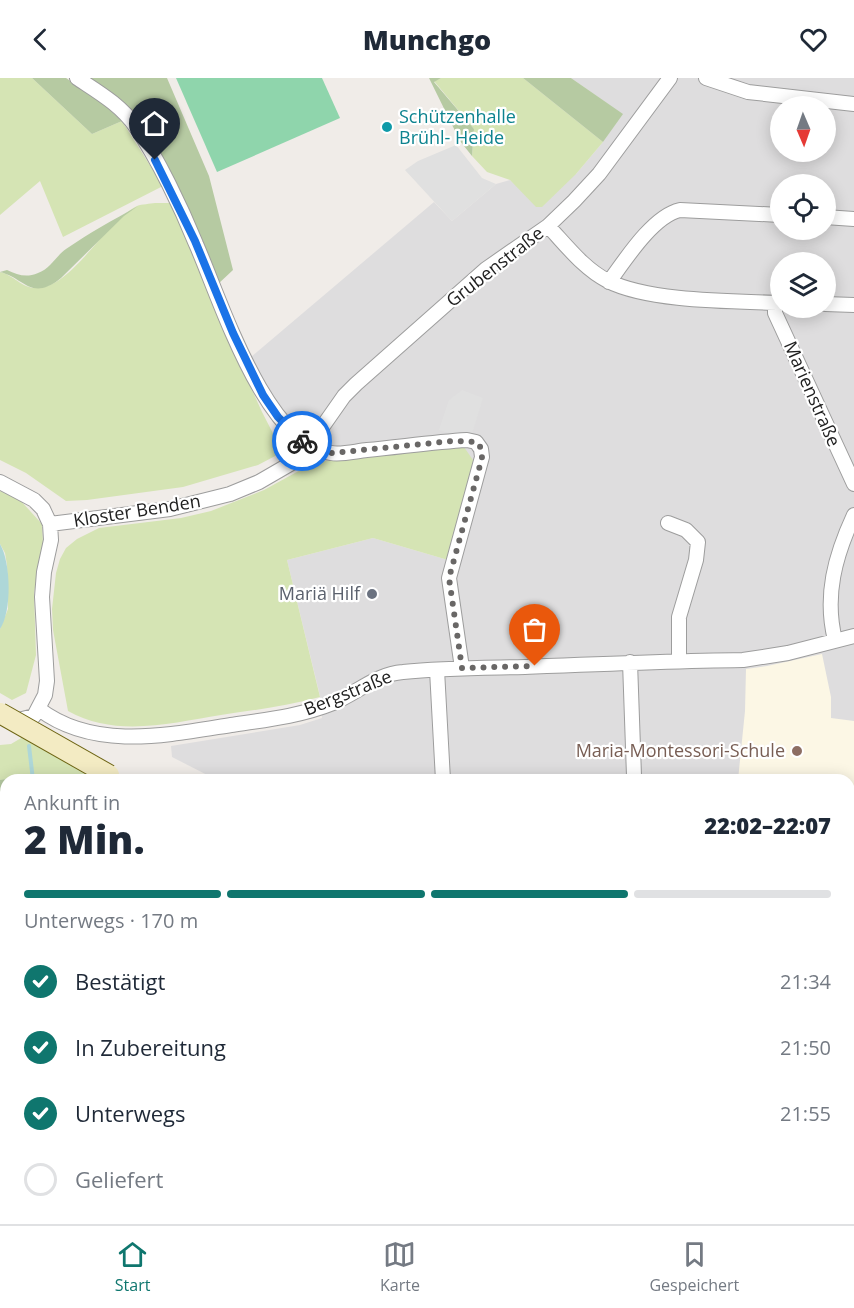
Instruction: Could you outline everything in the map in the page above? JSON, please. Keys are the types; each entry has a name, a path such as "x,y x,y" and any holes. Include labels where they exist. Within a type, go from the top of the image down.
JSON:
{"main road":[{"path":"0,713 109,774"}],"street":[{"path":"77,78 112,102 134,125 145,142 195,241 233,333 263,395 295,436 309,446 332,453 467,440 476,442 481,448 482,458 449,578 462,668"},
{"name":"Grubenstraße","path":"309,446 327,417 356,384 486,269 548,226 599,174 670,78"},
{"path":"706,78 748,92 854,104"},
{"path":"609,282 658,222 673,212 680,210 770,214"},
{"path":"836,218 854,219"},
{"path":"548,226 589,269 609,282 661,296 770,302"},
{"path":"836,304 854,305"},
{"name":"Marienstraße","path":"777,318 854,484"},
{"name":"Kloster Benden","path":"50,524 171,509 200,502 260,482 297,460 309,446"},
{"path":"0,482 34,500 43,509 50,524 51,540 44,572 42,597 47,681 45,695 34,716 0,723"},
{"path":"835,640 830,620 835,561 854,515"},
{"path":"668,523 686,530 698,542 696,560 679,617 679,661"},
{"name":"Bergstraße","path":"39,709 52,719 69,727 105,734 148,737 289,716 334,703 386,675 401,672 630,662 743,660 788,653 854,636"},
{"path":"630,662 634,774"},
{"path":"437,670 443,774"}],"shaded area":[{"path":"571,78 854,78 854,774 205,774 172,757 171,746 300,725 322,718 320,696 287,560 373,538 448,560 464,447 315,462 291,420 259,376 251,357 434,202 452,221 496,184 510,180 517,186 576,174 603,142 622,114"},
{"path":"456,145 482,178 496,184 452,221 405,170 418,161"},
{"path":"462,390 483,398 472,434 448,435 449,433 439,430 449,400"},
{"name":"Maria-Montessori-Schule","path":"822,654 831,697 831,718 854,721 854,774 739,774 745,711 746,669"}],"green space":[{"path":"0,78 32,78 92,134 122,121 163,186 63,237 40,181 0,215"},
{"path":"32,78 66,78 101,102 122,121 92,134"},
{"path":"86,78 167,78 209,176 233,270 217,285 143,126"},
{"path":"176,78 322,78 340,118 217,172"},
{"path":"429,78 441,78 434,82 474,129 472,156 460,141"},
{"path":"441,78 523,78 603,142 576,174 542,207 536,207 510,180 487,172 472,156 474,129 434,81"},
{"path":"523,78 571,78 623,114 603,142"},
{"path":"171,203 204,270 228,337 278,443 279,454 258,465 183,487 66,501 26,473 0,460 0,272 32,288 51,285 64,277 125,214 137,206"},
{"path":"138,206 124,216 51,285 35,288 0,272 7,270 26,276 34,275 42,271 66,249"},
{"path":"464,447 473,460 473,469 448,560 373,538 287,560 320,697 271,708 144,726 105,724 68,711 53,630 52,609 60,559 66,548 77,539 99,528 181,518 211,511 264,490 315,462"},
{"path":"0,491 20,500 42,524 43,543 34,593 36,655 26,693 12,700 0,693 0,629 8,609 7,565 5,553 0,544"},
{"path":"33,731 108,774 0,774 0,745 11,744"}],"water":[{"path":"0,544 4,552 9,587 7,611 0,629"}],"waterway":[{"path":"29,746 32,774"}],"way so far":[{"path":"302,441 309,446 332,453 453,441 476,442 481,448 482,458 449,578 462,668 535,666"}],"place":[{"name":"Schützenhalle Brühl- Heide","path":"387,127"},
{"name":"Mariä Hilf","path":"372,594"},
{"name":"Maria-Montessori-Schule","path":"797,751"}],"route":[{"path":"155,160 195,241 233,333 263,395 278,417 302,441"}]}
